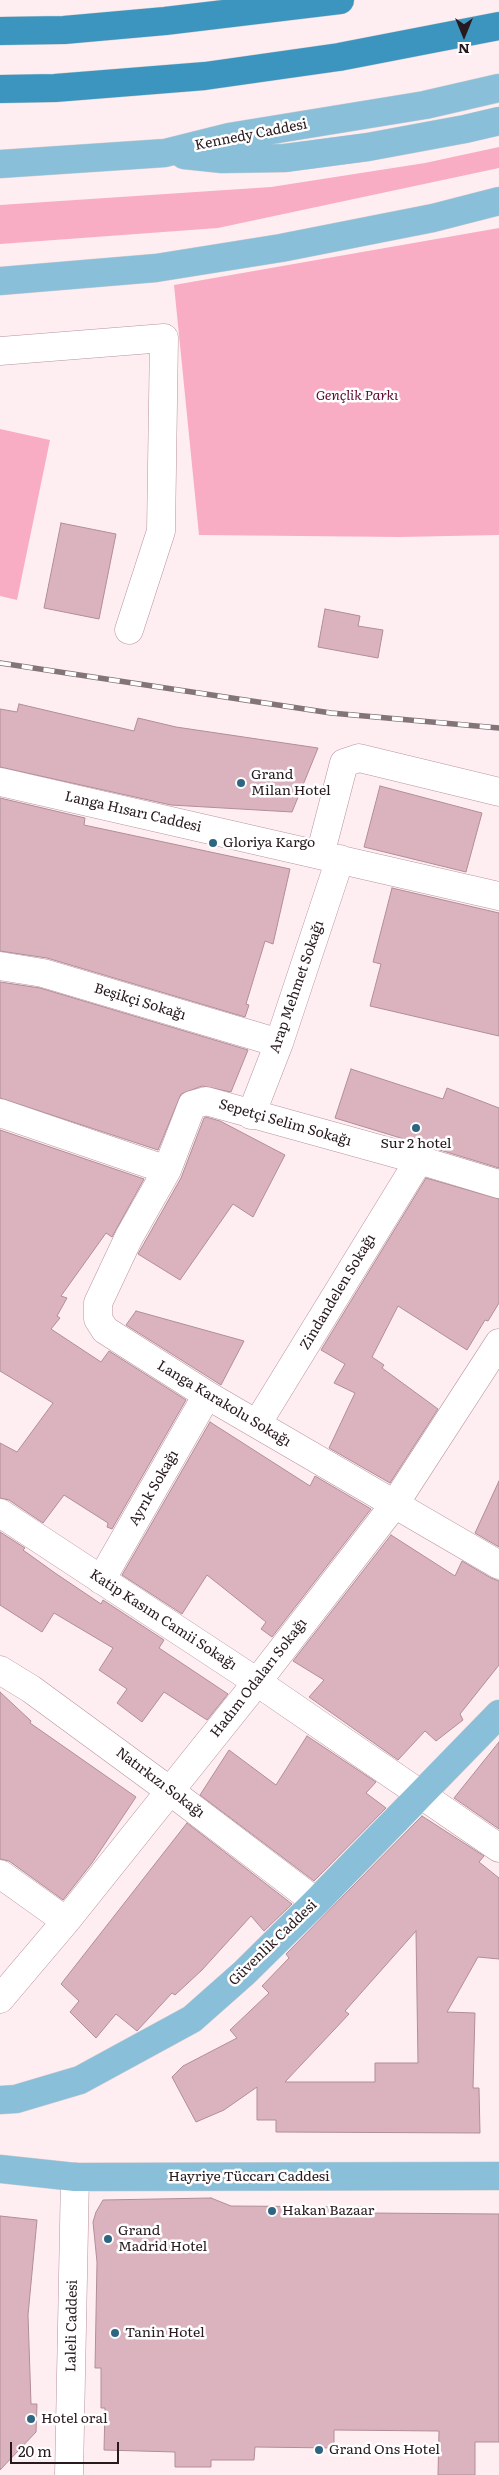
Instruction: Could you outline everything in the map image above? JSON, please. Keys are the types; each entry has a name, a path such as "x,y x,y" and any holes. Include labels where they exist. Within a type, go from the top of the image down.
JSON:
{"highway":[{"path":"0,32 64,30 340,0"},
{"path":"0,89 55,88 205,76 339,57 499,26"}],"main road":[{"name":"Kennedy Caddesi","path":"0,164 165,153 229,137 425,105 499,88"},
{"path":"165,153 222,159 285,158 368,147 499,121"},
{"path":"0,282 156,268 281,248 433,218 499,201"},
{"name":"Güvenlik Caddesi","path":"0,2100 16,2099 80,2080 192,2019 244,1973 316,1902 499,1714"},
{"name":"Hayriye Tüccarı Caddesi","path":"0,2169 75,2177 499,2176"}],"street":[{"path":"0,351 164,338 161,530 129,630"},
{"name":"Arap Mehmet Sokağı","path":"251,1114 279,1043 330,857 344,763 360,758 499,792"},
{"name":"Langa Hısarı Caddesi","path":"0,782 499,896"},
{"name":"Beşikçi Sokağı","path":"0,966 43,973 279,1043"},
{"name":"Sepetçi Selim Sokağı","path":"167,1170 192,1105 206,1101 499,1184"},
{"path":"0,1112 167,1170"},
{"name":"Zindandelen Sokağı","path":"257,1424 419,1160"},
{"name":"Langa Karakolu Sokağı","path":"167,1170 113,1269 98,1303 98,1319 105,1330 207,1395 499,1566"},
{"name":"Hadım Odaları Sokağı","path":"0,1999 66,1921 257,1682 394,1505 499,1343"},
{"name":"Ayrık Sokağı","path":"101,1580 207,1395"},
{"name":"Katip Kasım Camii Sokağı","path":"0,1513 257,1682 499,1848"},
{"name":"Natırkızı Sokağı","path":"0,1670 32,1689 170,1790 316,1902"},
{"path":"0,1874 66,1921"},
{"name":"Laleli Caddesi","path":"69,2475 75,2177"}],"green space":[{"path":"499,147 499,168 218,228 0,244 0,205 271,187 425,163"},
{"name":"Gençlik Parkı","path":"499,228 499,535 400,537 199,535 174,285"},
{"path":"0,429 50,440 17,600 0,596"}],"building":[{"path":"61,523 116,534 99,619 44,608"},
{"path":"325,609 360,616 358,626 383,630 378,658 318,647"},
{"path":"19,704 134,731 138,718 176,727 318,748 292,812 171,805 0,767 0,709 17,712"},
{"path":"380,786 482,813 466,872 364,847"},
{"path":"0,798 85,818 84,825 290,869 273,944 265,941 246,1004 249,1005 245,1017 47,958 0,951"},
{"path":"392,888 499,913 499,1036 370,1006 381,964 373,962"},
{"path":"0,982 40,988 248,1050 231,1092 202,1086 181,1094 158,1150 0,1098"},
{"path":"351,1069 443,1099 447,1088 499,1108 499,1168 335,1118"},
{"path":"206,1117 220,1121 285,1155 253,1217 233,1204 180,1280 138,1254 181,1178"},
{"path":"0,1130 144,1179 112,1237 106,1233 61,1296 67,1298 57,1316 60,1318 51,1329 101,1362 109,1351 186,1400 112,1529 107,1527 108,1523 64,1495 43,1523 9,1500 0,1498 0,1443 17,1452 53,1403 0,1371"},
{"path":"426,1178 499,1199 499,1303 488,1321 485,1320 467,1350 398,1306 372,1357 384,1365 382,1368 438,1409 390,1483 329,1448 355,1393 334,1383 345,1364 321,1350"},
{"path":"136,1311 244,1341 221,1385 126,1325"},
{"path":"210,1422 310,1486 315,1476 371,1509 272,1637 261,1629 266,1622 207,1575 182,1614 122,1575"},
{"path":"499,1481 499,1547 475,1533"},
{"path":"0,1532 101,1604 103,1600 164,1640 159,1648 228,1694 207,1720 164,1692 142,1722 117,1703 127,1689 99,1670 113,1648 54,1613 42,1632 0,1605"},
{"path":"391,1535 455,1576 462,1561 499,1581 499,1665 460,1714 463,1720 436,1741 425,1731 398,1760 309,1697 324,1680 293,1661"},
{"path":"0,1692 31,1721 30,1723 136,1797 92,1863 63,1900 9,1861 0,1859"},
{"path":"307,1736 376,1782 366,1793 386,1808 314,1881 200,1795 229,1750 276,1785"},
{"path":"499,1742 499,1829 454,1798"},
{"path":"422,1816 484,1856 479,1862 499,1878 499,1959 478,1957 447,2012 475,2013 473,2088 479,2088 480,2133 276,2132 276,2120 257,2120 257,2087 224,2110 196,2122 172,2077 183,2066 237,2038 230,2030 269,1993 262,1986 289,1958 286,1954","holes":["416,1931 418,2063 375,2063 375,2082 285,2082 349,2014 345,2011"]},
{"path":"187,1823 292,1904 264,1931 251,1916 202,1970 175,1995 172,1993 137,2031 116,2014 96,2038 70,2012 79,2001 61,1984"},
{"path":"211,2198 231,2206 367,2207 367,2213 499,2214 499,2442 475,2442 475,2475 438,2475 439,2431 334,2430 334,2448 255,2447 254,2460 211,2460 211,2467 175,2467 175,2452 104,2450 105,2408 101,2408 101,2368 95,2368 97,2262 93,2222 96,2212 103,2200"},
{"path":"0,2216 37,2220 28,2315 31,2404 37,2404 36,2432 0,2470"}],"railway":[{"path":"0,663 331,713 499,728"}],"place":[{"name":"Grand Milan Hotel","path":"241,783"},
{"name":"Gloriya Kargo","path":"213,843"},
{"name":"Sur 2 hotel","path":"416,1128"},
{"name":"Hakan Bazaar","path":"272,2211"},
{"name":"Grand Madrid Hotel","path":"108,2239"},
{"name":"Tanin Hotel","path":"115,2333"},
{"name":"Hotel oral","path":"31,2419"},
{"name":"Grand Ons Hotel","path":"319,2450"}]}
